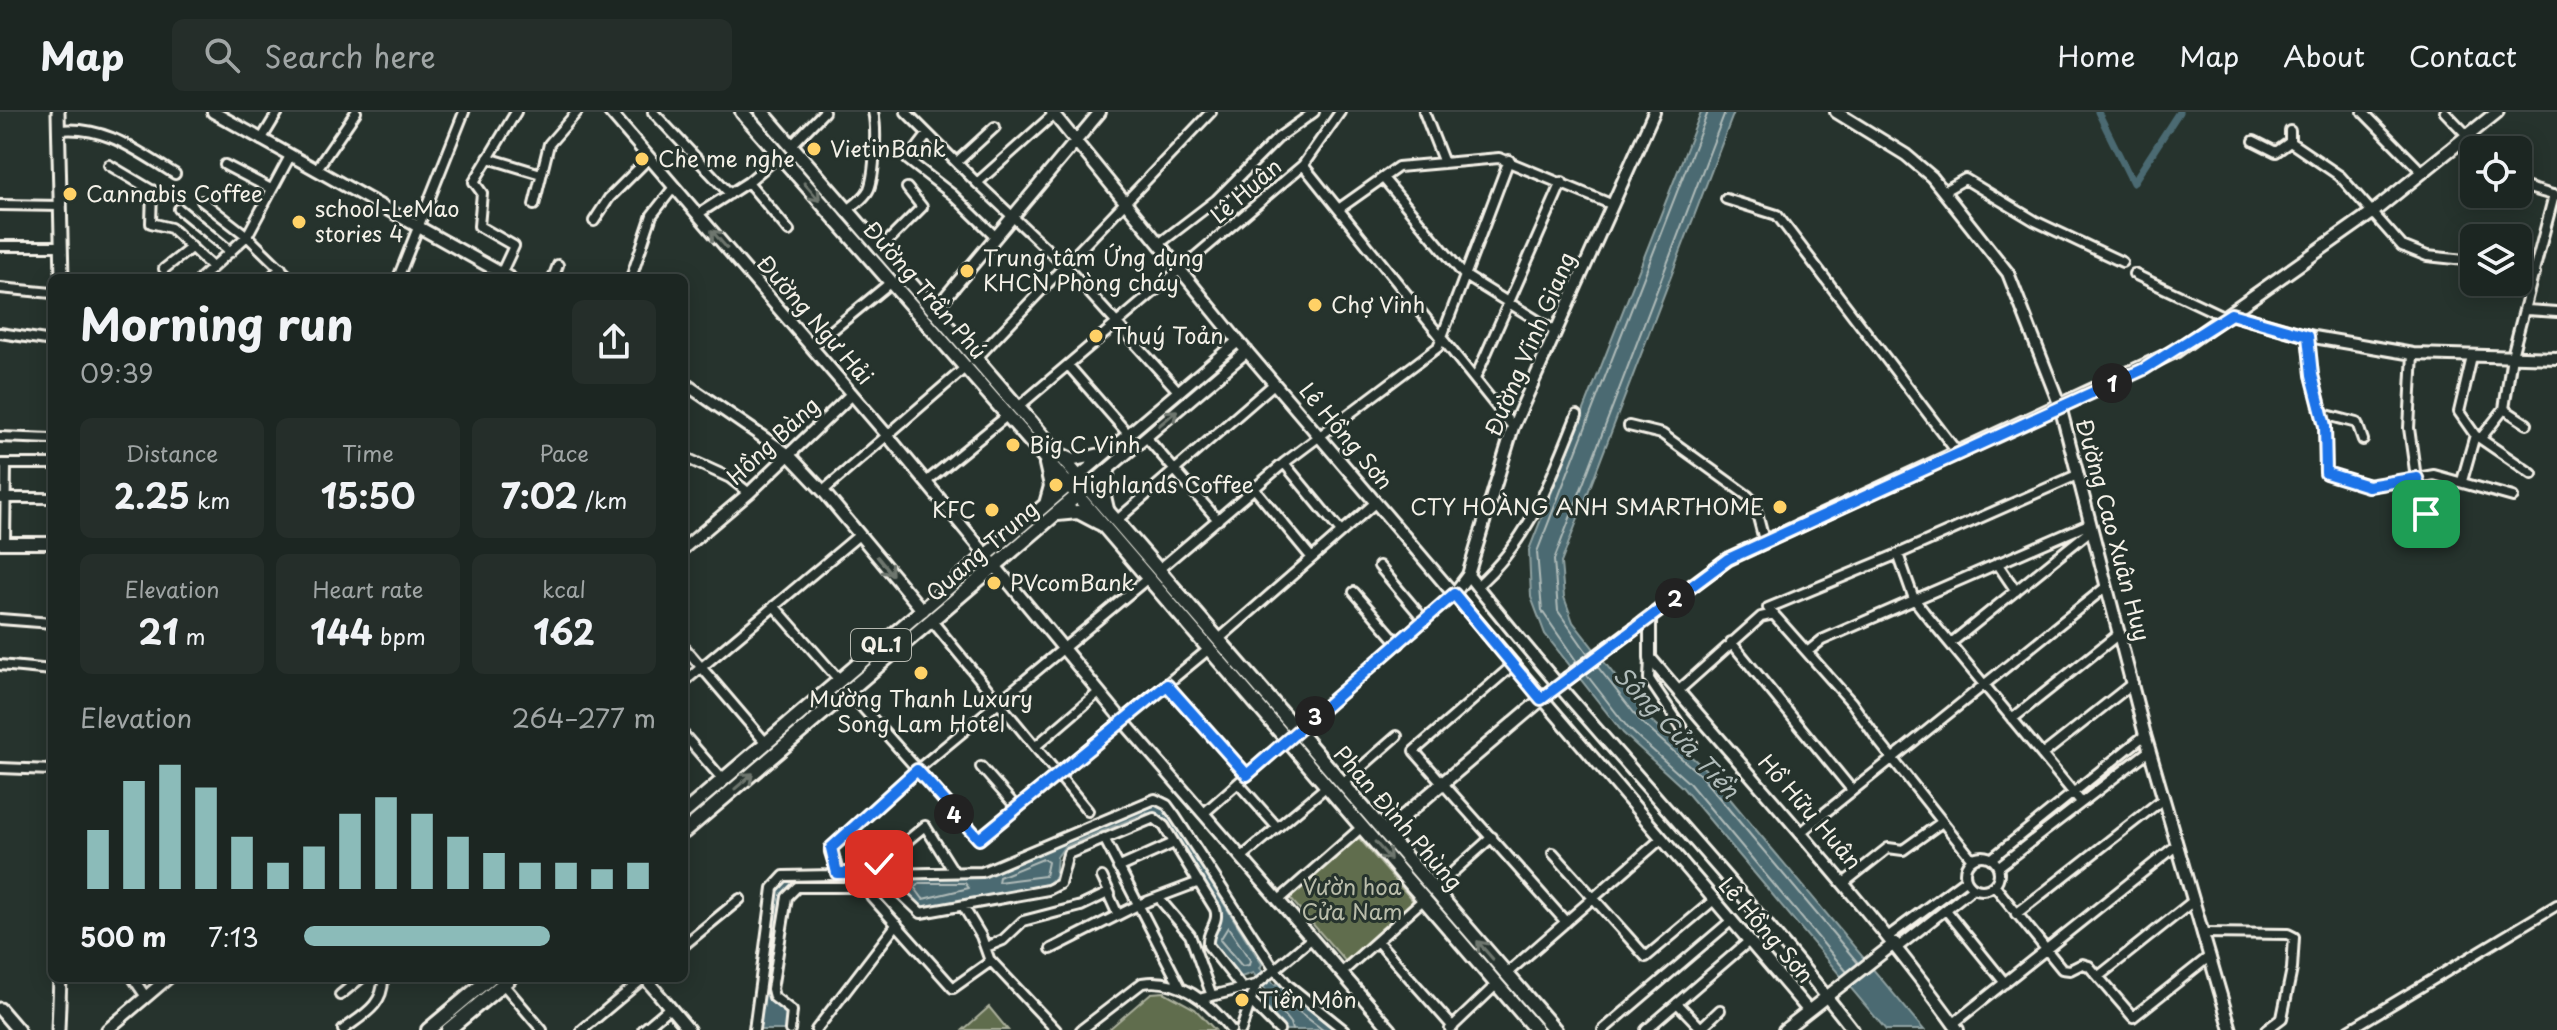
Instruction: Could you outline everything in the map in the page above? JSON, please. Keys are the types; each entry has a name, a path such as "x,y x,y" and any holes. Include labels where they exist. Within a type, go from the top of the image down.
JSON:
{"main road":[{"path":"58,112 62,274"},
{"name":"Đường Trần Phú","path":"742,112 891,282 928,315"},
{"name":"Đường Trần Phú","path":"762,112 879,250 928,315 1078,486"},
{"path":"2468,136 2497,112"},
{"path":"1384,833 1557,686 1728,559 2144,369 2228,315 2373,212 2460,142"},
{"path":"780,155 791,146"},
{"path":"1048,454 1051,486 1047,513 1071,510 1110,522"},
{"name":"Quang Trung","path":"688,810 839,680 990,561 1078,486"},
{"name":"Phan Đình Phùng","path":"1078,486 1292,736 1327,786 1367,823 1555,1030"},
{"name":"Quang Trung","path":"688,829 932,621 990,561"},
{"path":"923,611 932,621"},
{"path":"839,680 848,691"},
{"name":"Phan Đình Phùng","path":"1292,736 1342,784 1367,823 1384,833 1497,984 1536,1030"},
{"path":"1497,984 1506,974"},
{"path":"58,1030 60,982"},
{"path":"428,1030 485,982"},
{"path":"448,1030 505,982"},
{"path":"0,1009 18,1030"}],"street":[{"path":"213,112 498,274"},
{"path":"261,140 278,112"},
{"path":"316,170 356,112"},
{"path":"400,274 464,112"},
{"path":"504,274 514,246 478,225 482,193 474,182 516,112"},
{"path":"534,205 552,138 577,112"},
{"name":"Đường Ngư Hải","path":"610,112 887,435 1124,722 1391,1030"},
{"path":"653,112 730,194"},
{"path":"791,146 824,112"},
{"path":"846,211 863,197 870,185 875,125 873,112"},
{"path":"906,112 1066,267 1187,402"},
{"path":"928,315 1100,112"},
{"path":"823,491 970,364 1128,203 1211,112"},
{"path":"1160,243 1216,200 1278,138 1314,112"},
{"path":"1327,112 1338,116"},
{"path":"1424,112 1444,163"},
{"name":"Đường Vĩnh Giang","path":"1454,594 1468,575 1513,427 1654,112"},
{"name":"Đường Cao Xuân Huy","path":"1836,112 1906,155 1944,191 2008,273 2060,406 2145,735 2231,1030"},
{"path":"2363,112 2422,172"},
{"path":"2445,112 2462,136"},
{"path":"977,183 1053,113"},
{"name":"Lê Hồng Sơn","path":"1053,113 1238,341 1808,1010"},
{"name":"Lê Huân","path":"926,482 1182,271 1303,165 1338,116"},
{"path":"958,161 995,127"},
{"path":"59,130 84,129 111,136 175,174"},
{"path":"2290,131 2290,142"},
{"path":"928,134 908,160 953,195 996,237"},
{"path":"2254,141 2276,152 2290,142"},
{"path":"2290,142 2340,176 2402,246 2427,256 2460,260"},
{"path":"698,214 748,182 780,155"},
{"path":"205,274 247,236 290,156"},
{"path":"488,158 541,174"},
{"path":"594,221 609,198 649,158"},
{"path":"837,873 831,848 917,770 1284,463 1434,350 1509,160"},
{"path":"1340,208 1398,167 1509,160 1613,205"},
{"path":"109,165 163,197"},
{"path":"225,165 271,189"},
{"path":"1303,165 1513,427"},
{"path":"1383,178 1464,275 1556,332"},
{"path":"1944,191 1965,179 2035,221 2122,262"},
{"path":"748,182 789,231"},
{"path":"1475,379 1562,182"},
{"path":"632,274 649,221 674,187"},
{"path":"879,250 922,207 907,188"},
{"path":"2462,481 2478,437 2504,409 2512,356 2556,196 2532,189"},
{"path":"152,190 151,223 171,228 212,267"},
{"path":"1726,199 1777,215 1957,452"},
{"path":"202,201 247,236 286,274"},
{"path":"0,205 61,206"},
{"path":"179,209 231,252"},
{"path":"0,246 62,246"},
{"path":"164,269 192,247"},
{"path":"555,274 558,265"},
{"path":"274,274 281,268"},
{"path":"2134,274 2228,315 2308,336 2413,354 2557,358"},
{"path":"812,347 891,282"},
{"path":"0,288 48,293"},
{"path":"2526,310 2557,312"},
{"path":"0,333 48,340"},
{"path":"2308,336 2312,375 2323,414 2326,473 2368,486 2434,475 2513,497"},
{"path":"1078,486 1110,450 1238,341"},
{"path":"1078,486 1118,460 1247,351"},
{"path":"2413,354 2409,428 2416,478 2426,514 2422,531"},
{"path":"2472,357 2459,412 2478,437 2532,474"},
{"path":"1068,365 1128,434"},
{"path":"1118,460 1103,487 1110,522 1275,383"},
{"path":"688,386 789,455 923,611"},
{"name":"Hồng Bàng","path":"688,545 749,493 852,394"},
{"path":"2504,409 2527,424"},
{"path":"2323,414 2357,423 2363,440"},
{"path":"1477,586 1507,559 1524,532 1546,493 1577,415"},
{"path":"1629,426 1662,434 1693,460 1748,496 1754,502 1764,540"},
{"path":"0,437 48,439"},
{"path":"1146,437 1218,520"},
{"path":"1048,454 1074,460 1110,450"},
{"path":"1110,450 1118,460"},
{"path":"688,459 730,478 749,493"},
{"path":"1284,463 1341,532"},
{"path":"48,464 3,464 2,543 48,543"},
{"path":"1972,859 1852,703 1768,608 2077,475"},
{"path":"1254,488 1311,557"},
{"path":"3,498 48,498"},
{"path":"848,691 979,839 1124,722 1376,502"},
{"path":"1807,652 1822,640 1914,599 2090,527"},
{"path":"1951,643 2090,527"},
{"path":"688,679 859,535"},
{"path":"1898,554 1914,599 2081,802"},
{"path":"1997,563 2016,591"},
{"path":"1379,566 1425,621"},
{"path":"1468,575 1557,686 1829,993 1853,1030"},
{"path":"1801,832 2107,586"},
{"path":"1354,592 1399,644"},
{"path":"1204,813 1454,594"},
{"path":"774,606 839,680"},
{"path":"1678,691 1761,617 1774,614"},
{"path":"1650,617 1649,679 1692,743"},
{"path":"0,619 48,623"},
{"path":"932,621 1088,811"},
{"path":"2012,719 2120,633"},
{"path":"1731,642 1852,790"},
{"path":"688,651 766,743"},
{"name":"Hồ Hữu Huân","path":"1650,658 1845,882 1894,942 1956,1027"},
{"path":"0,665 48,670"},
{"path":"1512,666 1414,751 1566,922"},
{"path":"2042,755 2133,683"},
{"path":"1167,685 1247,775"},
{"path":"1036,746 1099,692"},
{"path":"1991,859 2145,735"},
{"path":"1342,784 1397,736"},
{"path":"688,740 723,780"},
{"path":"1998,867 1991,859 1981,856 1972,859 1966,866 1966,879 1973,888 1986,890 1994,885 1998,867 2150,750"},
{"path":"981,767 1017,808"},
{"path":"0,768 48,770"},
{"path":"1238,783 1277,827"},
{"path":"1242,857 1327,786"},
{"path":"754,1030 775,885 791,874 986,871 1159,799 1175,816 1275,970 1344,1030"},
{"path":"2016,914 2163,799"},
{"path":"790,1030 792,1011 774,997 772,989 788,894 805,886 898,888 919,913 1053,889 1062,880 1068,854 1154,818 1174,843 1217,914 1208,945 1243,989"},
{"path":"1845,882 1888,848 1903,850 1942,822"},
{"path":"1278,901 1367,823"},
{"path":"873,873 879,864 925,826 954,872"},
{"path":"1342,972 1492,837"},
{"path":"1104,838 1181,988"},
{"path":"1506,974 1661,839"},
{"path":"1118,868 1174,843"},
{"path":"1956,1027 2005,983 2177,845"},
{"path":"1553,853 1646,957 1714,900"},
{"path":"1102,877 1118,915"},
{"path":"1784,1030 1883,952 1966,879"},
{"path":"1051,949 1138,905 1199,882"},
{"path":"1994,885 2045,951 2064,970 2084,964 2099,976 2135,1017 2210,956"},
{"path":"871,886 871,896 954,989 990,961"},
{"path":"1894,942 1946,910 1973,888"},
{"path":"986,947 1003,940 1023,921 1054,915 1110,894"},
{"path":"688,942 740,899"},
{"path":"1162,902 1190,935 1208,997 1231,1030"},
{"path":"2099,976 2192,902"},
{"path":"2349,1030 2557,905"},
{"path":"963,906 986,947 990,961 1056,1030"},
{"path":"1946,910 2005,983"},
{"path":"1603,1030 1732,920"},
{"path":"816,1030 897,924"},
{"path":"2202,933 2288,934 2294,937 2292,969 2282,1018 2266,1030"},
{"path":"1081,1030 1142,983 1155,981 1208,997 1256,985 1311,939"},
{"path":"1377,941 1451,1028 1497,984"},
{"path":"1646,1030 1749,941"},
{"path":"136,982 146,997"},
{"path":"107,1030 163,982"},
{"path":"340,995 356,982"},
{"path":"343,1030 378,1002 384,994 383,982"},
{"path":"507,982 542,1030"},
{"path":"582,1030 639,982"},
{"path":"647,982 689,1030"},
{"path":"1241,1030 1256,985"},
{"path":"1251,1002 1279,1030"},
{"path":"1677,1003 1701,1028"},
{"path":"643,1030 669,1008"},
{"path":"1701,1028 1720,1010"},
{"path":"1701,1028 1710,1026 1715,1030"}],"green space":[{"name":"Vườn hoa Cửa Nam","path":"1358,837 1414,902 1346,962 1289,897"},
{"path":"1164,992 1195,1009 1215,1030 1108,1030 1151,993"},
{"path":"989,1007 1008,1030 963,1030"}],"water":[{"path":"1701,112 1734,112 1561,563 1564,597 1573,622 1647,717 1705,769 1924,1030 1886,1030 1683,788 1623,733 1545,634 1531,597 1529,550"},
{"path":"1156,803 1163,807 1262,964 1260,968 1275,985 1278,983 1335,1030 1286,1030 1265,1005 1267,992 1253,973 1241,977 1213,944 1218,907 1167,825 1159,816 1146,813 1064,847 1057,857 1055,877 1048,884 922,908 899,885 884,881 792,884 785,891 768,988 771,1002 787,1012 786,1030 756,1030 778,888 785,878 982,875"}],"waterway":[{"path":"2098,112 2133,183 2179,112"}],"place":[{"name":"VietinBank","path":"814,149"},
{"name":"Che me nghe","path":"642,159"},
{"name":"Cannabis Coffee","path":"70,194"},
{"name":"school-LeMao stories 4","path":"299,222"},
{"name":"Trung tâm Ứng dụng KHCN Phòng cháy","path":"967,271"},
{"name":"Chợ Vinh","path":"1315,305"},
{"name":"Thuý Toản","path":"1096,336"},
{"name":"Big C Vinh","path":"1013,445"},
{"name":"Highlands Coffee","path":"1056,485"},
{"name":"CTY HOÀNG ANH SMARTHOME","path":"1780,507"},
{"name":"KFC","path":"992,510"},
{"name":"PVcomBank","path":"994,583"},
{"name":"Mường Thanh Luxury Song Lam Hotel","path":"921,673"},
{"name":"Tiền Môn","path":"1242,1000"}],"route":[{"path":"879,864 873,873 837,873 831,848 917,770 979,839 1167,685 1247,775 1454,594 1541,699 1728,559 1834,507 2144,369 2231,314 2308,336 2312,375 2325,426 2326,473 2368,486 2417,478 2426,514"}],"water label":[{"name":"Sông Cửa Tiền","path":"1676,733"}]}
